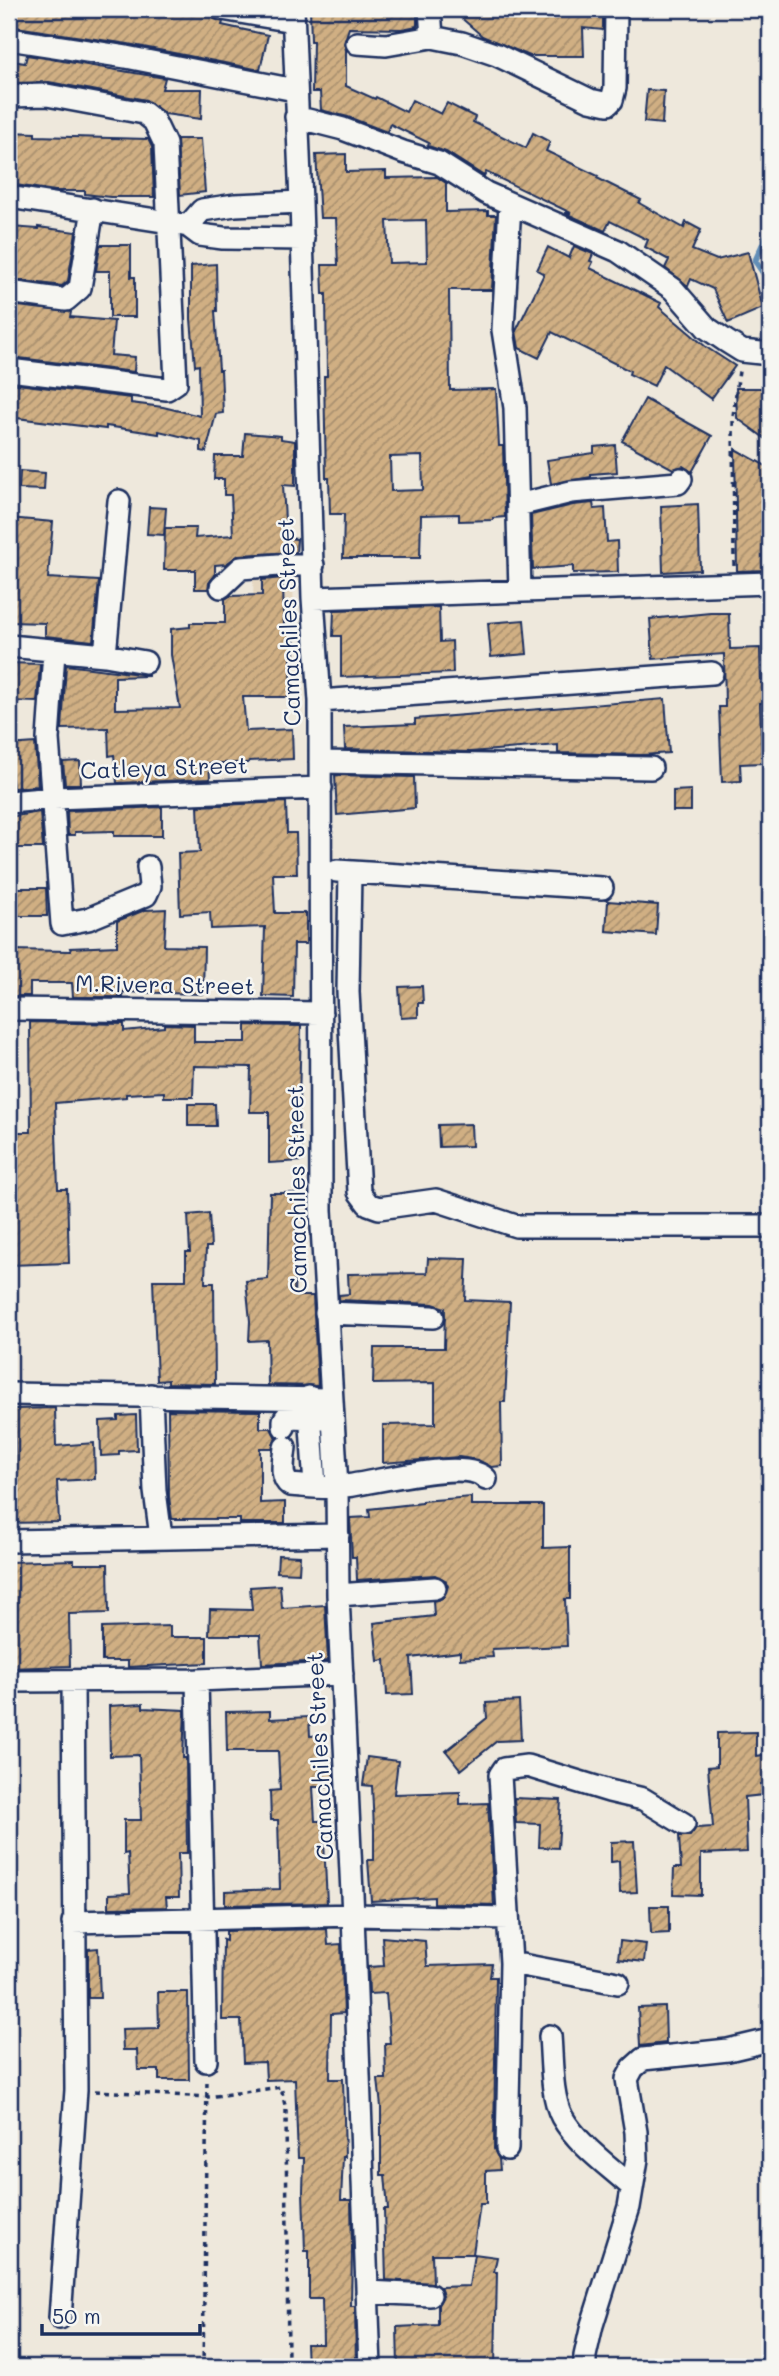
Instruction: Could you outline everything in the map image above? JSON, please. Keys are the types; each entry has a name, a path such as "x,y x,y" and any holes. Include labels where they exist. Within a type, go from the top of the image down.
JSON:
{"street":[{"path":"222,9 293,15"},
{"path":"430,9 432,37"},
{"path":"357,43 386,45 432,37 462,43 497,55 590,100 608,104 615,88 616,9"},
{"name":"Camachiles Street","path":"293,15 302,202 313,597 320,701 321,1210 337,1488 338,1595 370,2367"},
{"path":"9,39 126,57 295,90"},
{"path":"9,96 47,94 148,116 159,128 165,144 179,224 176,383 167,389 9,370"},
{"path":"296,117 343,128 439,163 486,193 618,251 673,289 707,328 742,351 770,354"},
{"path":"9,197 179,224 200,235 223,238 303,239"},
{"path":"179,224 202,210 235,205 302,202"},
{"path":"510,204 503,330 515,408 520,591"},
{"path":"9,292 66,300 80,288 93,209"},
{"path":"518,505 570,492 678,484 681,479"},
{"path":"105,655 119,501"},
{"path":"221,587 241,568 313,565"},
{"path":"313,597 770,583"},
{"path":"9,646 105,655 145,662"},
{"path":"54,652 48,739 62,923 88,919 146,895 150,886 148,867"},
{"path":"320,701 712,673"},
{"path":"320,762 651,768"},
{"name":"Catleya Street","path":"9,802 321,788"},
{"path":"320,870 602,888"},
{"path":"350,872 350,1032 359,1192 368,1204 379,1208 436,1200 516,1226 770,1226"},
{"name":"M.Rivera Street","path":"9,1009 321,1013"},
{"path":"326,1313 433,1317"},
{"path":"9,1394 151,1395 331,1409"},
{"path":"151,1395 155,1491 161,1537"},
{"path":"309,1407 284,1419 285,1481 290,1485 337,1488 433,1471 473,1471 481,1473 486,1479"},
{"path":"309,1407 315,1486"},
{"path":"9,1541 338,1535"},
{"path":"338,1595 435,1588"},
{"path":"9,1681 197,1680 342,1674"},
{"path":"197,1680 206,2061"},
{"path":"60,2318 76,2090 73,1681"},
{"path":"507,2149 510,1963 500,1775 503,1769 527,1766 643,1799 684,1824"},
{"path":"74,1922 353,1915 508,1918"},
{"path":"510,1963 618,1983"},
{"path":"550,2036 554,2084 561,2115 571,2130 632,2187"},
{"path":"585,2367 592,2325 620,2243 637,2159 628,2079 633,2067 643,2059 728,2050 770,2040"},
{"path":"367,2292 430,2295"}],"path":[{"path":"734,585 733,416 742,351"},
{"path":"203,2367 208,2097 206,2061"},
{"path":"76,2090 208,2097 281,2087 286,2110 288,2367"}],"shaded area":[{"path":"293,569 294,631 254,632 253,570"}],"building":[{"path":"9,9 168,9 191,15 193,9 210,14 214,19 223,22 222,25 268,35 260,70 128,44 16,27 9,25"},
{"path":"310,9 417,9 417,26 402,29 349,28 344,43 346,86 406,112 412,100 441,114 447,103 475,117 473,122 526,148 533,133 550,142 546,151 598,176 597,178 641,200 639,203 684,228 686,222 701,230 692,250 717,260 748,252 763,308 728,323 713,289 691,279 688,286 665,268 669,260 645,247 648,240 610,221 605,231 486,172 484,176 446,152 428,146 429,143 390,124 387,132 321,110 320,92 312,92 313,41"},
{"path":"451,9 603,9 603,30 583,28 584,56 530,56 482,36"},
{"path":"27,55 165,78 162,89 202,89 201,119 165,114 146,100 49,82 11,83 12,61 25,63"},
{"path":"647,90 664,91 662,124 644,122"},
{"path":"10,132 35,133 35,136 148,139 152,147 154,197 110,197 85,194 85,191 55,191 9,184"},
{"path":"177,139 201,139 205,192 180,195"},
{"path":"346,154 346,172 386,171 386,178 437,177 446,183 446,212 488,211 488,215 496,215 492,290 449,290 450,390 496,389 499,446 503,446 505,517 459,521 459,514 421,515 420,558 343,558 344,514 330,514 329,478 326,478 324,376 327,376 326,294 323,294 322,265 338,265 336,218 320,218 316,155","holes":["426,220 427,262 389,263 387,221","422,456 423,490 391,491 390,457"]},
{"path":"11,227 76,232 68,281 62,286 9,279"},
{"path":"100,245 131,245 131,277 135,277 135,317 110,317 110,271 96,271"},
{"path":"574,246 593,254 590,268 661,303 659,307 706,347 735,366 711,399 664,365 654,386 552,332 539,358 519,348 516,331 544,274 537,270 548,247 569,258"},
{"path":"216,264 215,311 223,413 216,414 206,452 201,451 201,441 159,431 159,434 9,417 9,383 131,398 131,403 200,416 199,365 195,366 191,319 191,266"},
{"path":"9,305 71,312 70,317 114,321 111,355 135,357 134,372 11,357 13,328 9,327"},
{"path":"736,388 765,388 770,392 770,442 737,418"},
{"path":"645,399 712,436 692,472 683,466 673,469 622,441"},
{"path":"245,433 281,436 281,439 295,441 295,486 283,485 286,538 297,539 296,552 239,555 226,564 215,565 215,575 208,589 195,589 195,570 164,570 165,528 196,528 195,538 233,535 231,495 224,495 224,479 214,479 215,456 243,456"},
{"path":"615,445 617,472 591,474 591,477 551,484 547,460 594,453 594,447"},
{"path":"735,449 770,468 767,570 737,571"},
{"path":"20,471 45,473 44,490 19,489"},
{"path":"593,503 594,509 605,508 607,542 617,541 618,572 573,573 573,566 533,569 531,515"},
{"path":"698,504 700,570 663,572 661,506"},
{"path":"149,507 166,508 164,535 147,534"},
{"path":"9,518 53,522 48,578 99,581 93,641 45,636 45,623 9,622"},
{"path":"283,578 284,630 294,630 295,659 291,659 292,697 243,697 246,731 292,729 293,759 209,763 210,779 117,783 114,755 109,756 108,728 62,729 66,665 148,675 115,677 115,709 180,708 171,655 171,629 190,627 190,623 225,623 225,599 230,596 262,595 262,580"},
{"path":"439,607 440,642 452,641 453,673 341,677 341,636 333,636 334,610"},
{"path":"729,613 730,649 760,648 761,683 770,683 770,703 760,703 762,763 740,764 741,781 722,782 719,707 725,707 724,654 653,659 650,619"},
{"path":"524,620 527,654 491,657 488,623"},
{"path":"9,663 40,664 37,702 9,701"},
{"path":"665,699 669,753 558,753 558,745 470,752 345,749 344,727 415,724 415,719"},
{"path":"35,743 38,786 13,788 9,745"},
{"path":"80,761 81,784 65,784 63,762"},
{"path":"335,775 414,777 415,808 337,815"},
{"path":"691,790 691,811 673,811 673,791"},
{"path":"286,802 287,833 296,833 297,874 273,874 275,913 306,913 306,944 294,944 293,997 263,996 265,927 211,929 210,912 180,914 178,853 200,852 198,806"},
{"path":"162,807 162,836 114,836 114,831 75,832 75,835 68,835 67,811"},
{"path":"40,812 43,848 9,848 9,817"},
{"path":"9,888 46,888 47,916 9,916"},
{"path":"608,901 658,905 656,935 606,931"},
{"path":"166,909 164,946 204,947 203,994 122,992 123,997 73,997 72,983 30,983 30,996 9,996 9,950 71,951 70,948 117,946 117,921 145,910"},
{"path":"422,986 423,1003 418,1003 418,1017 401,1018 399,987"},
{"path":"30,1022 124,1024 124,1031 164,1027 164,1024 194,1025 194,1042 246,1042 246,1025 301,1026 298,1139 301,1139 302,1161 269,1163 269,1112 250,1112 251,1067 194,1066 193,1097 164,1097 164,1092 55,1103 58,1189 67,1189 69,1263 9,1265 9,1132 31,1132"},
{"path":"188,1104 215,1104 216,1126 188,1126"},
{"path":"471,1124 472,1146 439,1147 438,1125"},
{"path":"270,1193 297,1193 294,1296 313,1296 318,1386 268,1385 267,1340 249,1341 246,1281 268,1279"},
{"path":"209,1213 211,1247 206,1247 205,1283 214,1283 215,1384 157,1381 153,1280 186,1280 186,1252 190,1252 188,1215"},
{"path":"428,1258 467,1259 465,1300 510,1302 505,1402 501,1402 502,1466 491,1467 478,1460 459,1457 383,1463 383,1425 435,1424 435,1383 373,1384 374,1348 444,1348 445,1308 433,1304 339,1300 339,1295 349,1294 348,1274 427,1273"},
{"path":"55,1408 56,1446 94,1443 95,1479 57,1481 59,1522 9,1523 9,1503 17,1503 14,1409"},
{"path":"168,1410 260,1411 260,1428 271,1428 276,1438 272,1448 260,1448 260,1503 285,1502 285,1523 240,1523 240,1519 172,1519 169,1497"},
{"path":"136,1415 137,1450 101,1456 100,1421"},
{"path":"471,1497 471,1505 543,1505 543,1548 570,1547 570,1599 565,1599 567,1646 492,1649 493,1657 460,1659 460,1652 411,1658 413,1694 387,1695 385,1660 378,1661 374,1623 434,1616 433,1601 443,1598 448,1586 445,1580 435,1575 357,1580 356,1557 352,1557 350,1518 370,1517 369,1509"},
{"path":"278,1555 300,1556 299,1573 277,1572"},
{"path":"74,1560 74,1564 108,1564 109,1613 69,1614 70,1666 9,1668 9,1562"},
{"path":"280,1585 282,1608 325,1605 328,1661 262,1664 260,1635 209,1635 210,1609 252,1610 250,1587"},
{"path":"170,1626 170,1637 207,1637 207,1663 128,1667 128,1661 102,1661 102,1628"},
{"path":"519,1701 521,1740 497,1741 461,1770 446,1751 487,1718 486,1703"},
{"path":"143,1704 143,1708 185,1710 183,1758 186,1758 187,1853 178,1853 179,1897 166,1897 167,1907 109,1908 109,1894 130,1893 128,1853 124,1854 124,1820 141,1820 139,1755 110,1756 109,1706"},
{"path":"270,1711 270,1719 309,1717 310,1736 325,1735 327,1765 333,1765 334,1787 313,1787 315,1821 323,1821 327,1903 225,1905 225,1891 280,1889 278,1820 271,1820 270,1791 280,1790 278,1751 227,1751 226,1712"},
{"path":"756,1732 756,1756 770,1754 770,1783 761,1784 763,1795 745,1797 747,1852 701,1854 701,1895 673,1894 674,1868 681,1868 679,1836 690,1836 696,1828 713,1827 708,1767 717,1766 717,1733"},
{"path":"367,1757 398,1761 394,1794 460,1792 460,1804 488,1803 494,1905 434,1903 434,1897 371,1901 368,1860 374,1860 374,1830 372,1786 363,1785"},
{"path":"514,1798 561,1800 558,1848 539,1847 540,1824 516,1823"},
{"path":"634,1841 637,1892 620,1893 619,1861 611,1862 611,1842"},
{"path":"650,1906 669,1906 669,1933 651,1934"},
{"path":"327,1929 328,1945 341,1944 344,2013 331,2014 330,2079 343,2079 345,2157 341,2200 351,2200 351,2306 355,2306 356,2367 307,2367 306,2344 323,2344 322,2299 309,2299 309,2251 305,2251 304,2158 298,2158 295,2079 266,2080 265,2062 243,2063 241,2020 222,2020 223,1940 226,1941 226,1931"},
{"path":"382,1937 425,1941 427,1966 492,1964 490,1977 496,1977 494,2149 500,2170 486,2171 486,2204 480,2204 473,2254 432,2254 433,2283 386,2280 384,2209 388,2209 385,2175 381,2175 381,2107 378,2079 386,2079 385,2043 390,2043 386,1993 369,1994 368,1967 384,1966"},
{"path":"620,1941 646,1944 644,1962 618,1959"},
{"path":"98,1948 100,1998 88,1998 88,1949"},
{"path":"158,1992 188,1992 189,2080 159,2080 159,2070 138,2070 137,2050 123,2050 122,2029 159,2028"},
{"path":"665,2007 666,2043 640,2046 638,2008"},
{"path":"474,2254 497,2257 494,2272 497,2272 495,2367 398,2367 397,2327 438,2325 438,2305 443,2296 440,2287 469,2286"}],"waterway":[{"path":"770,235 767,235 755,261 770,283"}]}
